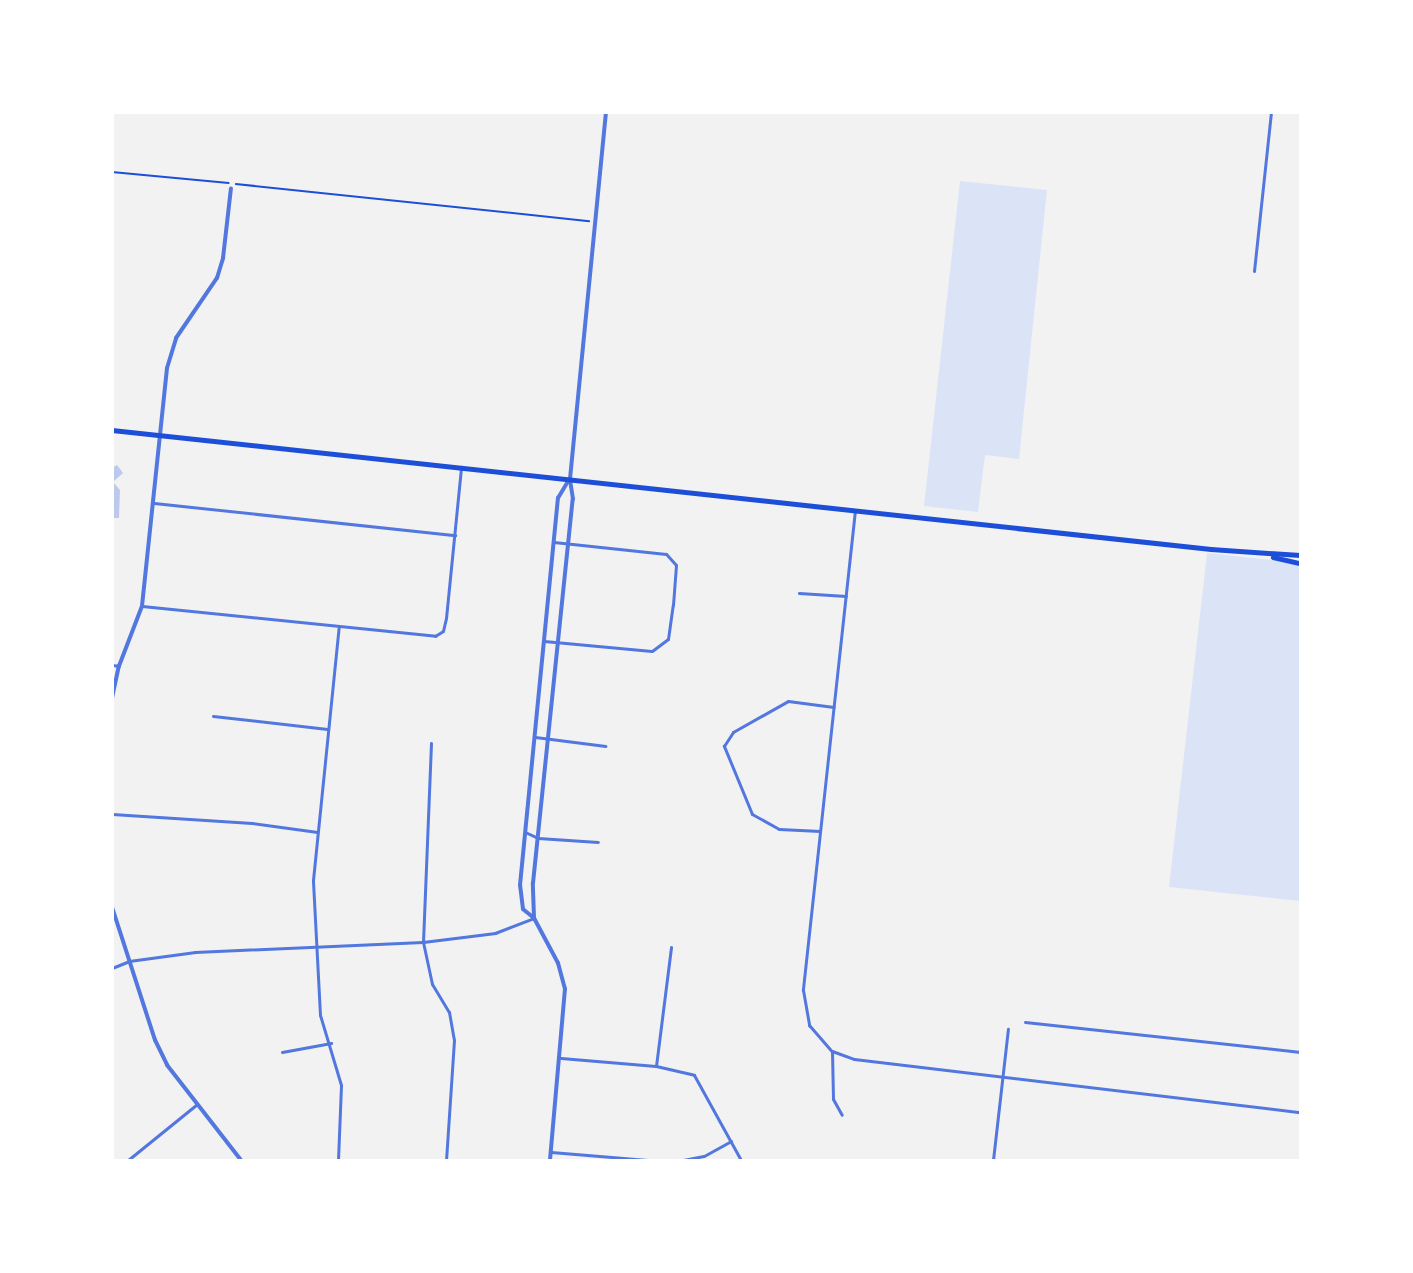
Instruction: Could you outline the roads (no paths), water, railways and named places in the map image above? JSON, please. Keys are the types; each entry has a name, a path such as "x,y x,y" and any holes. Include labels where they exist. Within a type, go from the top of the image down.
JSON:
{"main road":[{"path":"112,430 1259,554 1300,555"},
{"path":"1259,554 1300,562"}],"street":[{"path":"534,918 538,837 573,499 570,479 606,112"},
{"path":"1254,271 1271,112"},
{"path":"112,698 119,666 142,606 167,368 176,338 217,278 223,258 231,188"},
{"path":"142,606 435,636 442,631 446,618 461,467"},
{"path":"550,1161 561,1058 565,989 558,963 534,918 523,909 520,885 558,498 570,479"},
{"path":"154,502 455,535"},
{"path":"855,510 803,990 804,1013 808,1025 832,1051 854,1059 1300,1112"},
{"path":"543,641 651,651 668,639 673,605 676,565 666,554 554,542"},
{"path":"799,593 846,596"},
{"path":"338,1161 341,1085 331,1043 320,1015 313,948 317,832 339,626"},
{"path":"112,665 119,666"},
{"path":"820,831 779,829 752,814 724,746 733,732 788,701 834,708"},
{"path":"213,716 327,729"},
{"path":"535,737 606,746"},
{"path":"431,743 423,942 432,984 449,1012 454,1040 446,1161"},
{"path":"112,814 252,823 317,832"},
{"path":"525,832 538,837 598,842"},
{"path":"112,907 154,1040 196,1105 241,1161"},
{"path":"112,968 129,961 195,952 423,942 495,933 534,918"},
{"path":"656,1066 671,947"},
{"path":"1025,1022 1300,1052"},
{"path":"993,1161 1008,1029"},
{"path":"282,1052 331,1043"},
{"path":"832,1051 833,1099 842,1115"},
{"path":"561,1058 656,1066 694,1075 699,1080 741,1161"},
{"path":"128,1161 196,1105"},
{"path":"683,1161 704,1156 731,1141"},
{"path":"551,1152 648,1161"}]}
